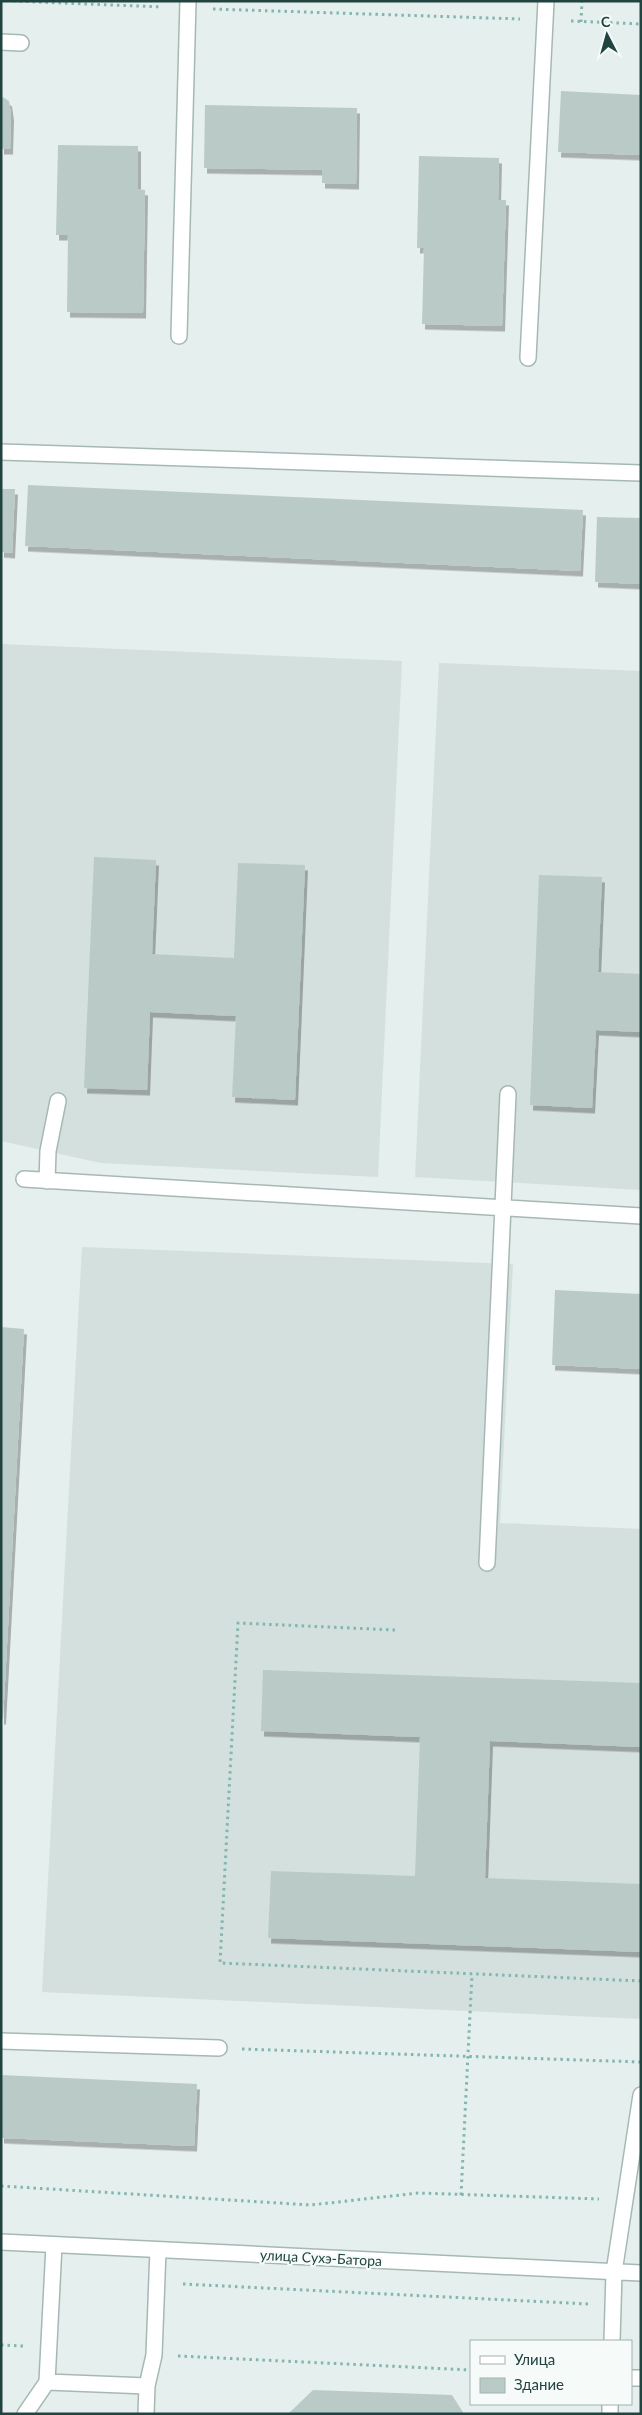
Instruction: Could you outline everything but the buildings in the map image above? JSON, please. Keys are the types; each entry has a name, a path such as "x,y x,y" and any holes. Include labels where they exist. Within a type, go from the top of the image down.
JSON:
{"street":[{"path":"528,358 546,1"},
{"path":"179,336 188,5"},
{"path":"1,42 21,43"},
{"path":"1,452 641,473"},
{"path":"487,1563 508,1094"},
{"path":"47,1181 48,1151 58,1101"},
{"path":"24,1179 641,1216"},
{"path":"1,2041 219,2048"},
{"path":"612,2340 614,2272 641,2095"},
{"name":"улица Сухэ-Батора","path":"1,2242 641,2273"},
{"path":"25,2414 47,2382 54,2245"},
{"path":"146,2414 147,2386 154,2355 158,2250"},
{"path":"47,2382 147,2386"}],"path":[{"path":"13,1 188,5 641,24"},
{"path":"581,22 582,1"},
{"path":"395,1630 238,1623 220,1963 641,1981"},
{"path":"461,2195 472,1974"},
{"path":"219,2048 641,2062"},
{"path":"1,2186 311,2205 418,2193 626,2200"},
{"path":"157,2283 614,2305"},
{"path":"154,2355 470,2370"}],"shaded area":[{"path":"1,644 402,661 378,1177 101,1163 1,1141"},
{"path":"439,663 641,671 641,1190 415,1177"},
{"path":"82,1247 513,1264 500,1523 641,1529 641,2019 42,1992"}]}
